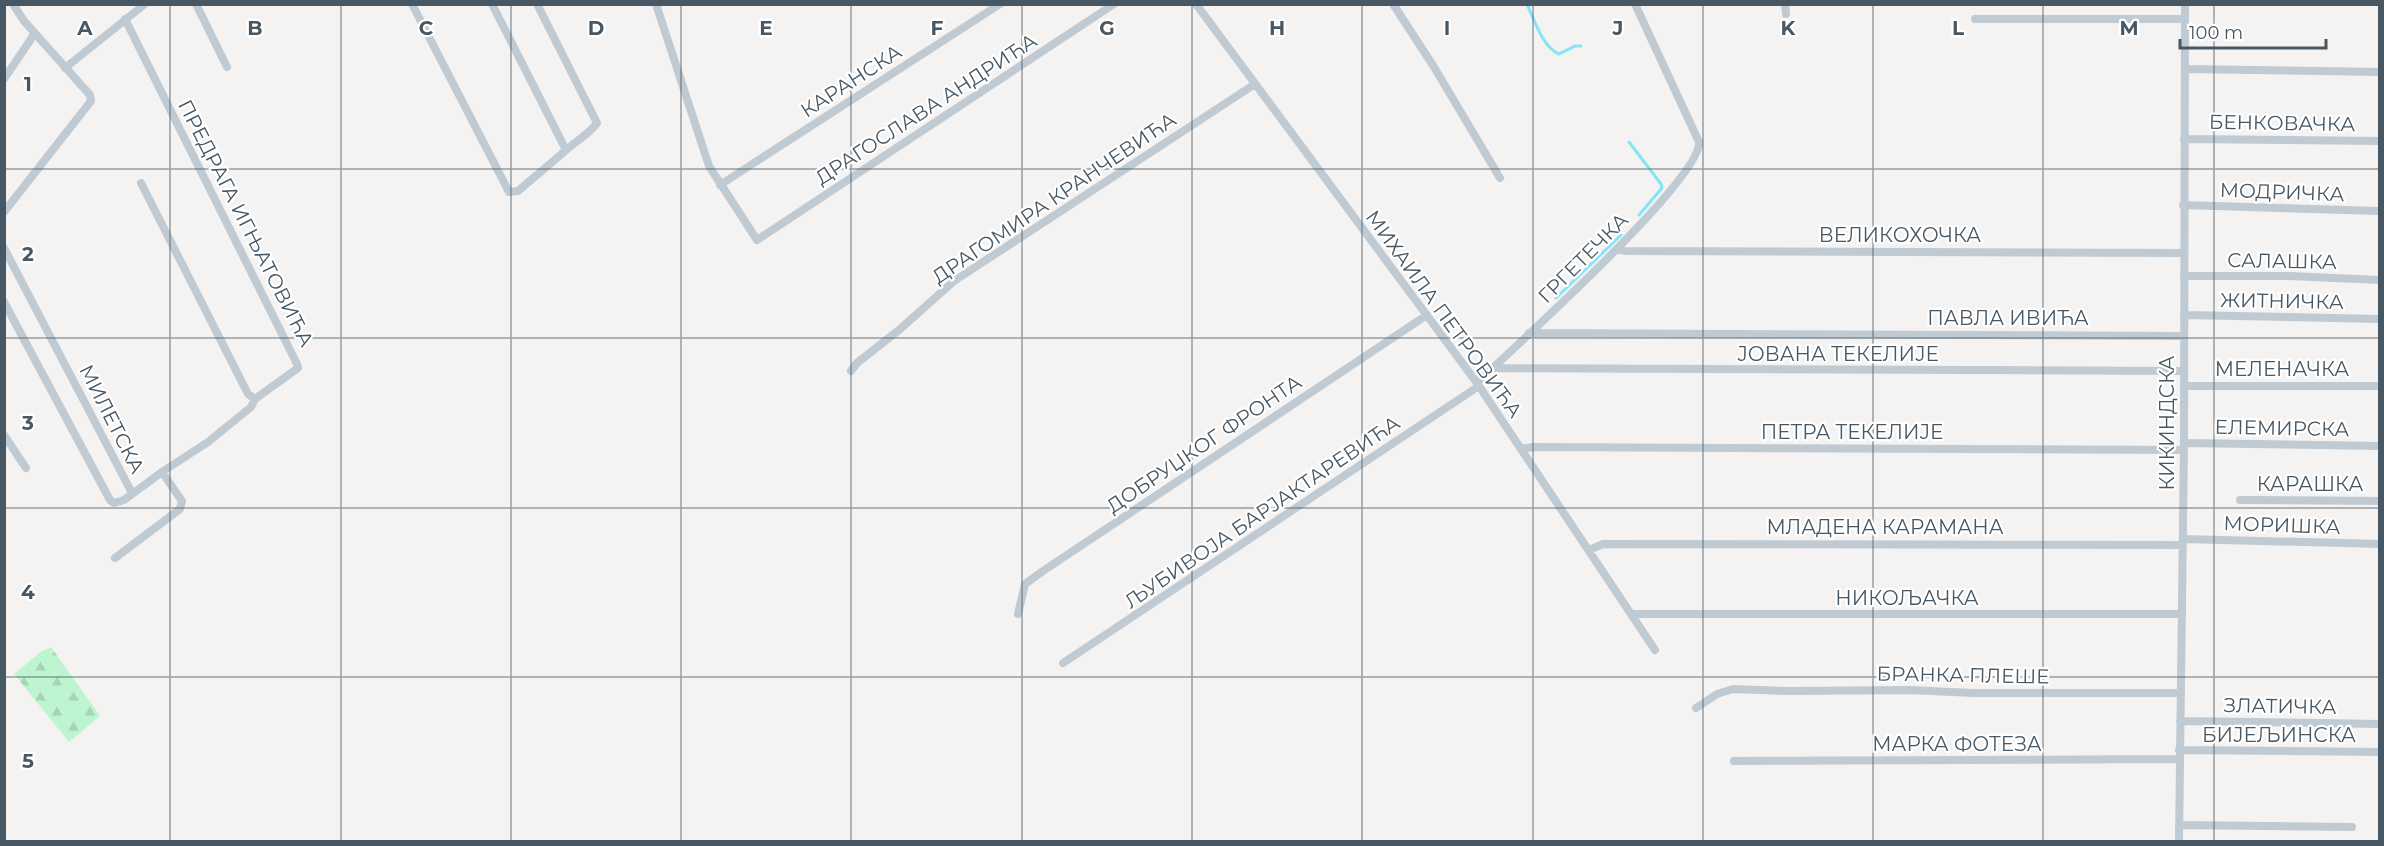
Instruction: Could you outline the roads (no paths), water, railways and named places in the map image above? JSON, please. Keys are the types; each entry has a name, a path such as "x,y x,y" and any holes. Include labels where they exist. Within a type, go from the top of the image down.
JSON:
{"street":[{"path":"4,212 90,105 90,95 35,33 13,4"},
{"path":"65,68 144,4"},
{"path":"196,4 227,67"},
{"path":"411,4 509,192 518,191 554,163 566,150 590,132 597,123 537,4"},
{"path":"492,4 566,150"},
{"name":"КАРАНСКА","path":"720,185 1000,4"},
{"name":"ДРАГОСЛАВА АНДРИЋА","path":"720,185 757,240 1114,4"},
{"name":"МИХАИЛА ПЕТРОВИЋА","path":"1196,4 1478,385 1655,650"},
{"path":"1394,4 1500,178"},
{"name":"ГРГЕТЕЧКА","path":"1478,385 1492,368 1618,249 1686,171 1700,146 1635,4"},
{"path":"1785,4 1786,14"},
{"name":"КИКИНДСКА","path":"2179,842 2184,446 2185,4"},
{"path":"657,5 709,166 720,185"},
{"name":"ПРЕДРАГА ИГЊАТОВИЋА","path":"125,19 297,364 298,368 255,399"},
{"path":"1975,19 2185,19"},
{"path":"4,79 35,33"},
{"path":"2185,69 2379,72"},
{"name":"ДРАГОМИРА КРАНЧЕВИЋА","path":"851,371 857,363 899,330 954,281 1255,84"},
{"name":"БЕНКОВАЧКА","path":"2184,139 2379,141"},
{"path":"141,183 248,394 255,399 251,406 208,442 162,472"},
{"name":"МОДРИЧКА","path":"2183,205 2379,211"},
{"name":"МИЛЕТСКА","path":"4,248 132,493 162,472 179,495 182,505 115,558"},
{"name":"ВЕЛИКОХОЧКА","path":"1618,249 1625,251 2183,253"},
{"name":"САЛАШКА","path":"2184,276 2289,276 2379,280"},
{"path":"4,302 110,500 114,503 119,502 132,493"},
{"name":"ДОБРУЏКОГ ФРОНТА","path":"1017,614 1025,584 1251,430 1427,315"},
{"name":"ЖИТНИЧКА","path":"2184,315 2379,319"},
{"name":"ЈОВАНА ТЕКЕЛИЈЕ","path":"1529,333 1639,335 1832,333"},
{"name":"ПАВЛА ИВИЋА","path":"1832,333 1967,336 2040,334 2184,336"},
{"name":"ЈОВАНА ТЕКЕЛИЈЕ","path":"1492,368 2184,371"},
{"name":"ЉУБИВОЈА БАРЈАКТАРЕВИЋА","path":"1063,663 1478,385"},
{"name":"МЕЛЕНАЧКА","path":"2184,386 2379,386"},
{"path":"4,435 26,468"},
{"name":"ПЕТРА ТЕКЕЛИЈЕ","path":"1521,449 1533,447 2184,446"},
{"name":"ЕЛЕМИРСКА","path":"2184,446 2379,446"},
{"name":"КАРАШКА","path":"2240,500 2379,501"},
{"name":"МОРИШКА","path":"2183,542 2379,544"},
{"name":"МЛАДЕНА КАРАМАНА","path":"1589,550 1603,543 2183,542"},
{"name":"НИКОЉАЧКА","path":"1632,614 2182,615"},
{"name":"БРАНКА ПЛЕШЕ","path":"1696,708 1722,692 1733,689 2180,693"},
{"name":"ЗЛАТИЧКА","path":"2180,722 2379,724"},
{"name":"БИЈЕЉИНСКА","path":"2179,755 2379,752"},
{"name":"МАРКА ФОТЕЗА","path":"1734,761 2179,755"},
{"path":"2180,825 2352,827"}],"waterway":[{"path":"1527,4 1540,32 1553,51 1559,54 1575,46 1581,46"},
{"path":"1629,142 1662,188 1639,215"},
{"path":"1556,298 1621,235"}]}
